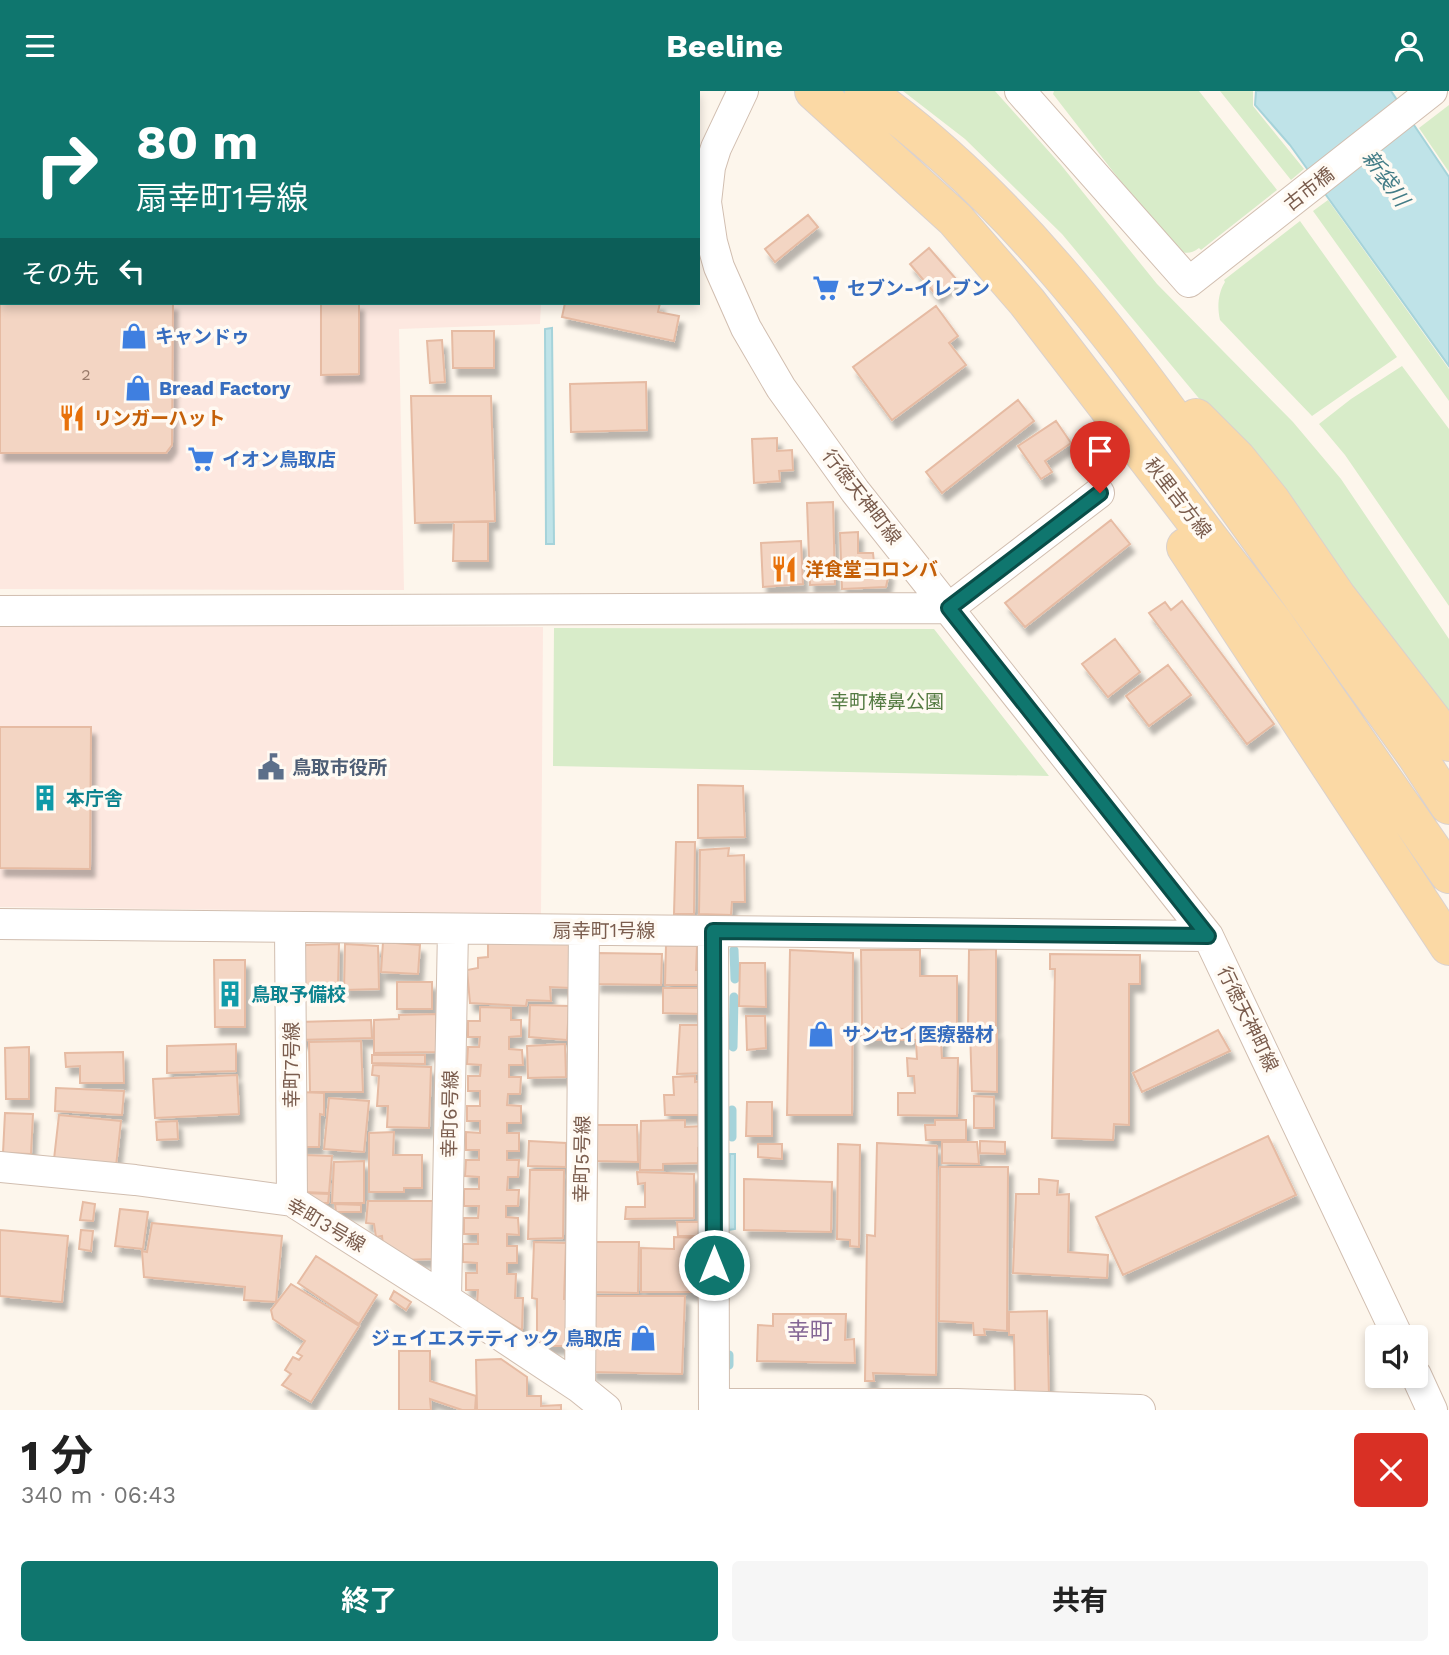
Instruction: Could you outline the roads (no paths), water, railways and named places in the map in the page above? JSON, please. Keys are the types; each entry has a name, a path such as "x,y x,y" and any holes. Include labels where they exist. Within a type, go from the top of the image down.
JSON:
{"main road":[{"name":"秋里吉方線","path":"814,91 955,219 1027,302 1275,623 1449,874"},
{"path":"864,91 906,120 1003,209 1115,338 1237,459 1271,502 1337,597 1449,743"},
{"path":"1027,302 1122,453 1449,946"},
{"path":"1115,338 1408,744 1449,805"}],"street":[{"name":"行徳天神町線","path":"743,91 716,148 702,202 719,267 731,297 762,357 823,448 1208,936 1392,1325"},
{"name":"古市橋","path":"1020,91 1189,282 1432,91"},
{"path":"0,611 949,608 1100,493"},
{"name":"扇幸町1号線","path":"0,924 1208,936"},
{"name":"幸町7号線","path":"290,928 292,1201"},
{"name":"幸町6号線","path":"446,1299 453,929"},
{"name":"幸町5号線","path":"580,1388 584,930"},
{"path":"713,931 714,1407 957,1404 1140,1410"},
{"name":"幸町3号線","path":"0,1167 147,1182 292,1201 446,1299 580,1388 606,1409"}],"water":[{"name":"新袋川","path":"1256,91 1391,91 1449,177 1449,366 1290,145 1255,105"},
{"path":"552,328 554,544 546,544 545,329"},
{"path":"730,1154 735,1154 735,1229 728,1230"}],"waterway":[{"path":"734,950 735,979"},
{"path":"733,1047 734,997"},
{"path":"732,1110 732,1137"},
{"path":"730,1291 731,1250"},
{"path":"729,1355 729,1365"}],"place":[{"name":"セブン-イレブン","path":"826,288"},
{"name":"キャンドゥ","path":"134,336"},
{"name":"Bread Factory","path":"138,388"},
{"name":"リンガーハット","path":"72,418"},
{"name":"イオン鳥取店","path":"201,459"},
{"name":"洋食堂コロンバ","path":"784,569"},
{"name":"鳥取市役所","path":"271,767"},
{"name":"本庁舎","path":"45,798"},
{"name":"鳥取予備校","path":"230,994"},
{"name":"サンセイ医療器材","path":"821,1034"},
{"name":"ジェイエステティック 鳥取店","path":"643,1338"}],"district":[{"name":"幸町","path":"810,1331"}],"park label":[{"name":"幸町棒鼻公園","path":"887,701"}]}
